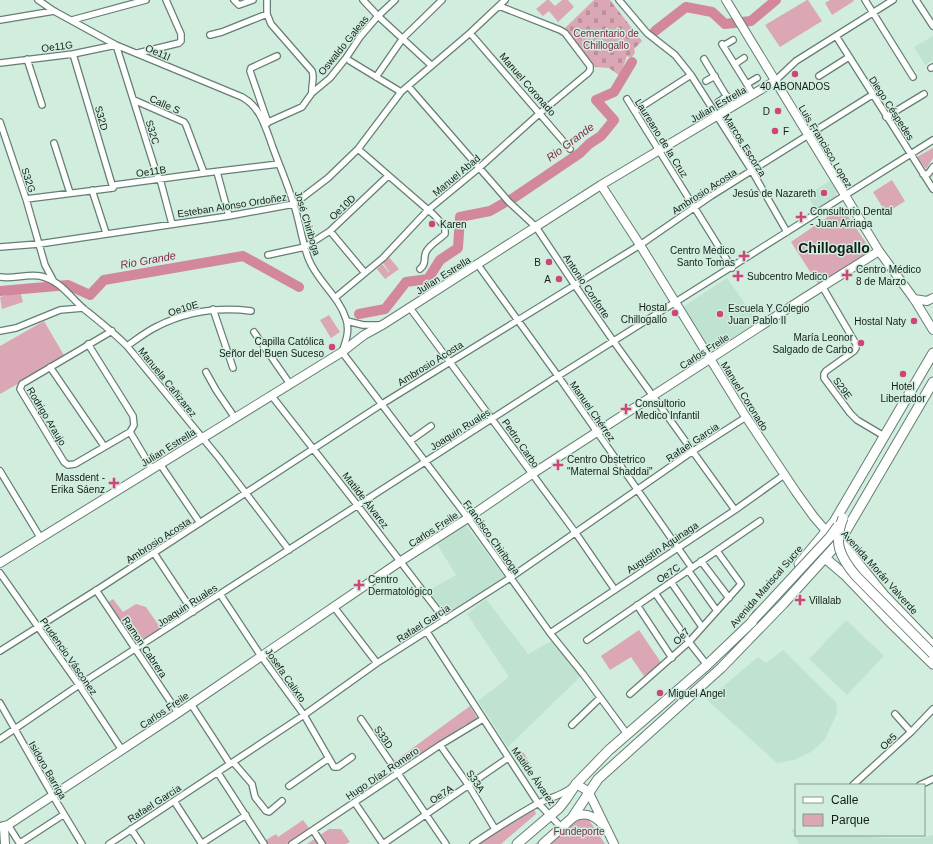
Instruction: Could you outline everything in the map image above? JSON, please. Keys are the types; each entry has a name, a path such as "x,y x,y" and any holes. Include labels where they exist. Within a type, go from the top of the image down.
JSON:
{"main road":[{"name":"Avenida Mariscal Sucre","path":"517,844 550,816 566,799 576,784 627,734 707,665 752,621 767,601 827,532 918,381 933,353"},
{"path":"752,621 830,537 843,518 933,363"},
{"path":"543,844 572,818 598,779 721,668 754,635 840,541 933,382"},
{"path":"843,518 838,532 838,542 842,557 847,565 933,654"},
{"name":"Avenida Morán Valverde","path":"827,532 840,541 884,595 933,646"},
{"path":"825,558 845,575 933,664"}],"street":[{"name":"Oe11l","path":"38,0 54,11 116,45 248,100 258,111 266,124"},
{"path":"72,20 146,0"},
{"path":"137,53 179,43 181,41 181,34 166,0"},
{"path":"234,0 238,5 253,0"},
{"path":"267,0 267,14 271,24 312,71 312,93"},
{"path":"363,0 378,16 431,65"},
{"name":"Oswaldo Galeas","path":"266,124 302,107 312,93 330,78 360,37 378,16 395,0"},
{"path":"376,76 403,38 442,0"},
{"name":"Esteban Alonso Ordoñez","path":"0,247 39,244 229,216 294,204 328,178 358,149 401,92 506,0"},
{"name":"Marcos Escorza","path":"619,0 647,33 675,55 691,75 752,171 787,232"},
{"name":"Luis Francisco Lopez","path":"726,0 879,251 914,299 933,330"},
{"path":"865,0 914,77"},
{"name":"Julian Estrella","path":"0,562 342,352 364,335 478,265 601,185 775,81 796,61 893,0"},
{"path":"916,0 933,26"},
{"name":"Manuel Abad","path":"336,297 383,258 428,210 479,168 590,70 590,66 565,33 499,6"},
{"path":"0,20 54,11"},
{"path":"210,35 222,32 267,14"},
{"name":"Manuel Coronado","path":"470,33 570,149"},
{"name":"Diego Céspedes","path":"836,36 872,96 933,189"},
{"path":"733,40 723,45 754,94"},
{"name":"Oe11G","path":"0,62 73,54 116,45"},
{"name":"S32C","path":"116,45 157,175 160,179 172,224"},
{"name":"S32D","path":"73,54 113,188"},
{"path":"266,124 250,71 251,68 277,56"},
{"path":"819,76 849,57"},
{"path":"735,64 744,58"},
{"path":"27,59 42,105"},
{"path":"704,59 733,107"},
{"path":"350,61 401,92"},
{"path":"635,111 691,75"},
{"path":"706,81 715,76"},
{"path":"747,84 757,78"},
{"name":"Antonio Conforte","path":"408,86 509,202 536,226 614,342 735,510"},
{"path":"886,117 924,94"},
{"path":"718,102 727,96"},
{"name":"Ambrosio Acosta","path":"0,651 154,553 382,404 574,284 640,245 808,135 872,96"},
{"name":"Laureano de la Cruz","path":"627,99 732,268"},
{"name":"Calle S","path":"134,100 184,122 204,173"},
{"name":"S32G","path":"0,122 26,199 45,265 54,280"},
{"name":"José Chiriboga","path":"266,124 294,204 310,261 317,274 336,297 347,321 347,333 342,352"},
{"name":"Joaquin Ruales","path":"0,739 79,685 558,376 732,268 933,140"},
{"path":"54,143 70,193"},
{"path":"358,149 428,210 445,227 445,234 428,248 425,253 424,266 420,269"},
{"name":"Oe11B","path":"26,199 113,188 115,185 279,164"},
{"path":"924,174 928,174 933,167"},
{"path":"217,172 229,216"},
{"name":"Oe10D","path":"305,247 330,231 388,176"},
{"name":"Manuel Coronado","path":"601,185 676,302 746,417 810,512 827,532"},
{"path":"92,190 106,234"},
{"path":"330,231 365,273"},
{"path":"268,255 305,247"},
{"name":"Carlos Freile","path":"4,826 53,796 178,713 532,474 822,286 879,251"},
{"name":"Manuel Chérrez","path":"478,265 558,376 677,547 717,611"},
{"path":"0,277 39,276 54,280"},
{"name":"Manuela Cañizarez","path":"54,280 83,308 112,331 127,346 246,493 289,550"},
{"name":"S29E","path":"822,286 856,344 854,351 826,371 824,378 850,413 858,420 884,436"},
{"path":"914,299 926,301 933,298"},
{"path":"0,331 16,328 60,310 83,308"},
{"name":"Pedro Carbo","path":"410,308 493,418 615,590"},
{"path":"213,309 234,368"},
{"name":"Oe10E","path":"127,346 158,326 188,314 213,309 251,311"},
{"path":"347,321 363,325 384,324"},
{"name":"Rodrigo Araujo","path":"112,331 22,384 20,389 64,462 68,465 73,465 130,432"},
{"path":"254,332 290,384"},
{"path":"88,344 133,416 134,425 130,432 152,469"},
{"name":"Francisco Chiriboga","path":"342,352 468,518 550,633 627,734"},
{"path":"50,367 104,446"},
{"path":"206,372 235,418"},
{"name":"Matilde Álvarez","path":"271,395 401,561 444,620"},
{"name":"Rafael Garcia","path":"109,844 304,716 377,663 510,578 575,532 746,417"},
{"path":"410,441 431,426"},
{"path":"160,464 200,523"},
{"path":"0,471 40,537"},
{"name":"Augustín Aguinaga","path":"550,633 677,547 735,510 784,475"},
{"name":"Oe7C","path":"587,640 760,521"},
{"name":"Oe7","path":"630,694 689,642 741,584 717,550"},
{"path":"154,553 192,612"},
{"path":"702,561 729,598"},
{"name":"Prudencio Vásconez","path":"0,573 79,685 122,750"},
{"path":"671,582 702,627"},
{"name":"Ramon Cabrera","path":"96,590 178,713"},
{"path":"655,593 707,665"},
{"name":"Josefa Calixto","path":"220,594 261,656 304,716 336,768 352,757"},
{"path":"637,605 672,658"},
{"path":"334,607 377,663"},
{"name":"Matilde Álvarez","path":"427,632 538,803 562,828"},
{"path":"572,725 600,698"},
{"name":"Isidoro Barriga","path":"0,704 82,844"},
{"path":"191,704 232,763 252,784 255,797 266,811 268,812 282,801"},
{"name":"Oe5","path":"854,784 911,732 933,709"},
{"path":"895,714 911,732"},
{"name":"Hugo Díaz Romero","path":"292,844 440,745 483,719"},
{"name":"S33D","path":"361,720 446,844"},
{"name":"S33A","path":"440,745 495,829"},
{"path":"289,786 329,758"},
{"name":"Oe7A","path":"383,844 508,758"},
{"path":"218,773 264,844"},
{"path":"922,784 933,779"},
{"path":"473,844 538,803 559,796 576,784 588,792 614,844"},
{"path":"174,801 202,844 246,815"},
{"path":"355,802 383,844"},
{"path":"572,818 580,814 589,814 597,818 604,826"},
{"path":"4,826 20,843 64,815"},
{"path":"4,826 4,844"},
{"path":"131,829 141,844"},
{"path":"313,830 322,844"}],"shaded area":[{"path":"933,36 933,60 925,65 914,47"},
{"name":"Jesús de Nazareth","path":"830,181 837,190 836,197 816,209 807,195"},
{"name":"Escuela Y Colegio Juan Pablo II","path":"727,278 758,322 712,351 683,307"},
{"path":"465,524 507,580 447,620 426,592 456,575 437,544"},
{"path":"486,599 528,654 555,639 582,675 508,747 478,701 509,677 467,614"},
{"path":"846,620 884,656 847,695 809,659"},
{"path":"783,650 836,702 837,713 825,739 811,752 794,760 777,763 707,700 758,657 766,663"},
{"path":"791,829 795,829 795,836 921,838 933,835 933,844 799,844"}],"green space":[{"path":"547,0 555,6 562,0 568,0 574,7 558,22 549,11 543,16 536,9"},
{"name":"Cementario de Chillogallo","path":"594,0 610,0 642,41 634,49 635,53 631,58 627,56 620,76 609,68 595,67 565,28"},
{"path":"807,0 822,21 780,47 765,25"},
{"path":"830,0 854,1 832,15 825,3"},
{"path":"933,148 933,158 926,169 917,157"},
{"path":"892,180 905,201 886,213 873,192"},
{"path":"842,207 872,252 820,287 791,242"},
{"path":"388,256 399,269 385,279 377,269 382,264 388,271 387,273 389,271 382,262"},
{"path":"20,291 23,302 2,309 0,297"},
{"path":"329,315 340,332 331,338 320,320"},
{"path":"44,321 65,357 0,394 0,346"},
{"path":"113,599 123,612 136,604 146,607 164,633 140,649 107,603"},
{"path":"639,630 662,664 644,676 631,657 610,670 601,656"},
{"path":"470,706 479,721 472,725 466,724 442,740 439,749 402,772 395,761"},
{"path":"523,752 531,764 524,769 516,757"},
{"path":"531,804 536,814 501,844 472,844"},
{"name":"Fundeporte","path":"580,816 589,820 605,844 535,844 550,832"},
{"path":"303,820 312,832 303,838 298,836 287,844 265,844 263,842 276,834 278,837"},
{"path":"329,829 341,829 350,842 346,844 307,844"}],"waterway":[{"name":"Rio Grande","path":"655,31 686,7 712,12 725,24 751,21 776,0"},
{"name":"Rio Grande","path":"512,199 580,153 589,144 601,136 614,120 596,100 614,92 632,62"},
{"name":"Rio Grande","path":"359,314 385,309 406,282 428,279 440,260 458,248 460,217 490,211 504,203"},
{"name":"Rio Grande","path":"0,291 68,285 90,295 104,280 243,256 299,287"}],"place":[{"name":"40 ABONADOS","path":"795,74"},
{"name":"D","path":"778,111"},
{"name":"F","path":"775,131"},
{"name":"Jesús de Nazareth","path":"824,193"},
{"name":"Consultorio Dental - Juan Arriaga","path":"801,217"},
{"name":"Karen","path":"432,224"},
{"name":"Centro Medico Santo Tomas","path":"744,256"},
{"name":"B","path":"549,262"},
{"name":"Centro Médico 8 de Marzo","path":"847,275"},
{"name":"Subcentro Medico","path":"738,276"},
{"name":"A","path":"559,279"},
{"name":"Hostal Chillogallo","path":"675,313"},
{"name":"Escuela Y Colegio Juan Pablo II","path":"720,314"},
{"name":"Hostal Naty","path":"914,321"},
{"name":"María Leonor Salgado de Carbo","path":"861,343"},
{"name":"Capilla Católica Señor del Buen Suceso","path":"332,347"},
{"name":"Hotel Libertador","path":"903,374"},
{"name":"Consultorio Medico Infantil","path":"626,409"},
{"name":"Centro Obstetrico \"Maternal Shaddai\"","path":"558,465"},
{"name":"Massdent - Erika Sáenz","path":"114,483"},
{"name":"Centro Dermatológico","path":"359,585"},
{"name":"Villalab","path":"800,600"},
{"name":"Miguel Angel","path":"660,693"}],"district":[{"name":"Chillogallo","path":"834,248"}]}
